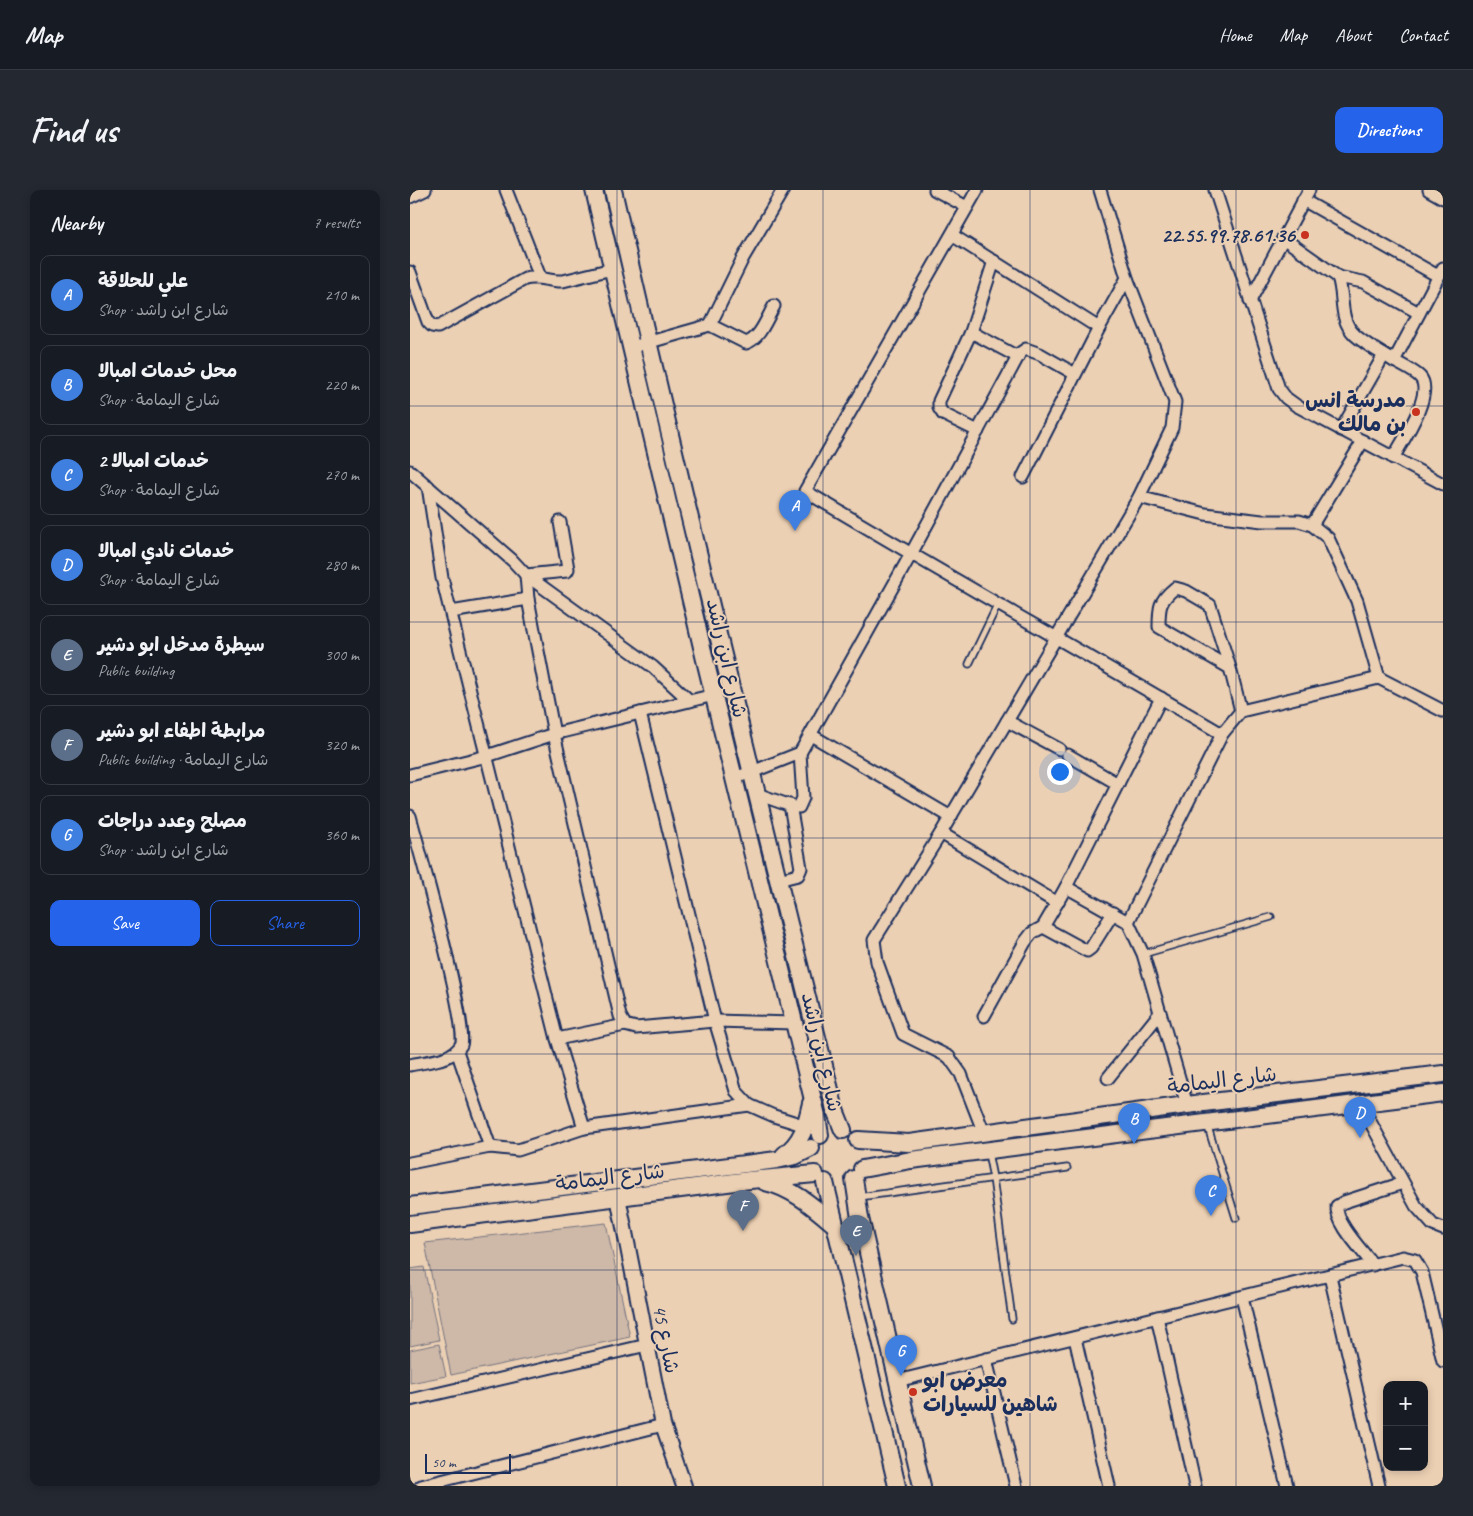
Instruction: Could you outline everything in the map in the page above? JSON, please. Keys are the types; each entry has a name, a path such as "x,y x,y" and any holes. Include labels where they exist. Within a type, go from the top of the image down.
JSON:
{"main road":[{"name":"شارع ابن راشد","path":"594,190 612,269 640,345 752,772 835,1110 843,1130"},
{"name":"شارع ابن راشد","path":"613,190 640,345 714,695 812,1098 815,1142"},
{"name":"شارع اليمامة","path":"858,1140 909,1143 1187,1105 1443,1074"},
{"path":"1424,1076 1426,1095"},
{"name":"شارع اليمامة","path":"858,1174 911,1160 1443,1093"},
{"path":"777,1160 794,1148 806,1126 812,1098"},
{"path":"897,1486 836,1226 820,1178 810,1161 815,1142 831,1130 849,1132 862,1145 864,1157 858,1174 857,1198 860,1218 922,1486"},
{"name":"شارع اليمامة","path":"410,1206 777,1160 795,1156 815,1142"},
{"path":"820,1178 837,1185 843,1184 858,1174"},
{"name":"شارع اليمامة","path":"410,1224 750,1180 820,1178"},
{"path":"750,1180 766,1182 803,1199 836,1226"}],"street":[{"path":"410,197 425,190"},
{"path":"506,190 540,277"},
{"path":"710,325 743,258 783,190"},
{"path":"935,190 967,207"},
{"path":"977,190 806,491 1222,734"},
{"path":"984,1133 961,1074 949,1057 903,1034 877,962 874,940 941,833 1139,497 1172,428 1175,402 1128,278 1100,190"},
{"path":"1215,190 1278,389 1297,406 1443,484"},
{"path":"1429,190 1443,198"},
{"path":"1250,301 1306,195 1441,272 1419,313 1341,430"},
{"path":"952,235 1098,328"},
{"path":"1283,238 1338,277 1363,282 1419,313"},
{"path":"978,431 943,414 939,408 941,395 971,332 994,261"},
{"path":"410,272 428,322 432,326 438,327 525,278 540,277 563,281 612,269"},
{"path":"1338,277 1342,308 1355,335 1420,377 1424,385 1422,404 1393,458"},
{"path":"1023,477 1098,328 1128,278"},
{"path":"640,345 710,325 746,343 752,342 760,332 774,306"},
{"path":"971,332 1018,356"},
{"path":"757,794 799,807 802,804 800,754 1018,356 1026,349 1040,354 1075,374"},
{"path":"1312,525 1362,442"},
{"path":"410,471 512,560 526,575 653,667 690,701"},
{"path":"428,486 442,578 557,1038 584,1128"},
{"path":"1139,497 1205,514 1262,521 1299,521 1312,525 1328,538 1357,600 1379,678"},
{"path":"526,575 566,572 568,566 560,522"},
{"path":"526,575 528,599 554,734 620,1016 625,1025"},
{"path":"1230,668 1159,627 1159,610 1164,597 1175,588 1186,591 1210,605 1230,668 1241,711"},
{"path":"451,612 528,599"},
{"path":"1128,922 1222,734 1241,711 1379,678 1443,712"},
{"path":"410,775 488,756 554,734 714,695"},
{"path":"984,1016 1025,942 1032,933 1043,927 1066,887 1161,698"},
{"path":"640,713 715,1021 736,1091 749,1105 774,1116 806,1126"},
{"path":"1007,721 1118,784"},
{"path":"811,735 951,816"},
{"path":"734,778 800,754"},
{"path":"778,880 798,875 801,868 790,805"},
{"path":"410,816 456,997 463,1033 463,1043 457,1050 445,1058 410,1065"},
{"path":"941,833 1057,903"},
{"path":"1066,887 1128,922 1143,954 1187,1105"},
{"path":"1043,927 1087,951 1091,948 1113,913"},
{"path":"1108,1078 1160,1013"},
{"path":"557,1038 625,1025 636,1028 715,1021 794,1023"},
{"path":"457,1050 490,1147"},
{"path":"1360,1103 1403,1183 1424,1217 1433,1226 1443,1229"},
{"path":"410,1163 490,1147 518,1150 584,1128 749,1105"},
{"path":"1374,1265 1341,1223 1336,1213 1337,1206 1403,1183"},
{"name":"شارع 45","path":"618,1197 663,1425 684,1486"},
{"path":"897,1381 1403,1257 1415,1260 1422,1272 1443,1361"},
{"path":"1330,1276 1379,1486"},
{"path":"1242,1297 1287,1486"},
{"path":"1157,1317 1195,1486"},
{"path":"1075,1338 1109,1486"},
{"path":"410,1400 646,1345"},
{"path":"986,1359 1016,1486"},
{"path":"421,1486 663,1425"}],"lane":[{"path":"969,664 998,604"},
{"path":"1143,954 1271,917"},
{"path":"1206,1122 1236,1218"},
{"path":"987,1150 993,1178 1012,1319"},
{"path":"857,1198 1067,1168"}],"shaded area":[{"path":"606,1223 630,1337 451,1375 425,1243"},
{"path":"424,1267 439,1340 410,1346 410,1269"},
{"path":"439,1344 446,1376 410,1383 410,1350"}],"place":[{"name":"22.55.99.78.61.36","path":"1305,235"},
{"name":"مدرسة انس بن مالك","path":"1416,412"},
{"name":"علي للحلاقة","path":"795,531"},
{"name":"خدمات نادي امبالا","path":"1360,1138"},
{"name":"محل خدمات امبالا","path":"1134,1144"},
{"name":"خدمات امبالا 2","path":"1211,1216"},
{"name":"مرابطة اطفاء ابو دشير","path":"743,1231"},
{"name":"سيطرة مدخل ابو دشير","path":"856,1256"},
{"name":"مصلح وعدد دراجات","path":"901,1376"},
{"name":"معرض ابو شاهين للسيارات","path":"913,1392"}]}
